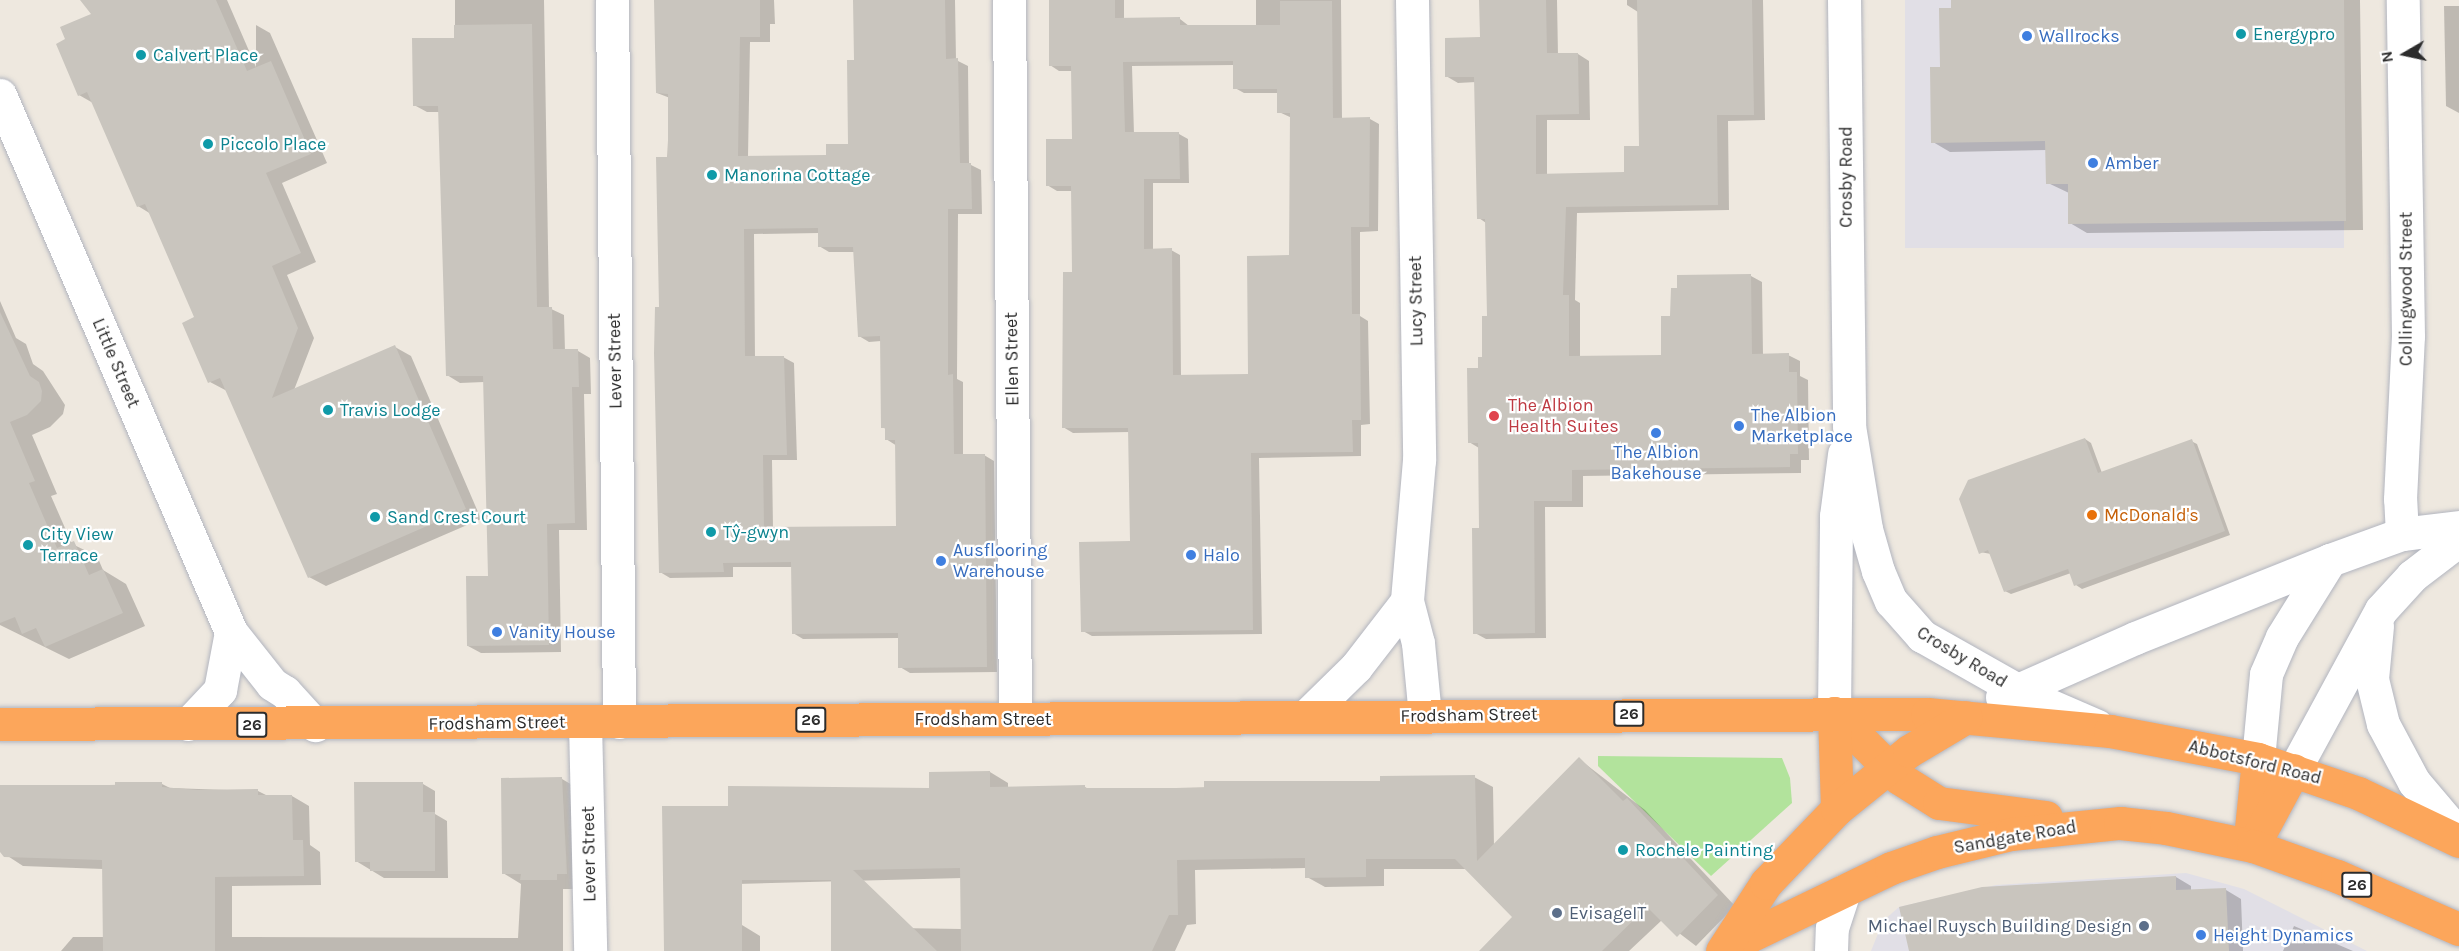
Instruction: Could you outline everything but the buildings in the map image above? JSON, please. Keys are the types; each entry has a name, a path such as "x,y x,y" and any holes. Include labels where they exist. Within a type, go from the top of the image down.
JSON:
{"highway":[{"name":"Frodsham Street","path":"0,724 315,725 1834,713 1966,717"},
{"path":"1834,713 1888,767 1922,794 1950,807 2098,823"},
{"path":"1834,713 1837,808"},
{"name":"26","path":"1966,717 2110,731"},
{"name":"Sandgate Road","path":"1723,950 1766,883 1837,808 1888,767 1966,717"},
{"name":"Abbotsford Road","path":"2110,731 2258,759 2294,770 2374,800 2459,841"},
{"path":"2251,846 2258,759"},
{"path":"2251,846 2294,770"},
{"name":"Sandgate Road","path":"1723,950 1891,868 1972,842 2098,823 2166,828 2251,846"},
{"name":"26","path":"2251,846 2337,876 2459,929"}],"street":[{"name":"Lever Street","path":"612,0 619,722"},
{"name":"Ellen Street","path":"1009,0 1015,718"},
{"name":"Lucy Street","path":"1412,0 1419,460 1407,601 1418,643 1425,716"},
{"name":"Crosby Road","path":"1834,713 1836,516 1849,426 1844,0"},
{"name":"Collingwood Street","path":"2403,0 2408,336 2400,490 2402,534 2412,576"},
{"name":"Little Street","path":"0,94 231,632 272,684 285,692 315,725"},
{"name":"Crosby Road","path":"1849,426 1873,557 1891,601 1922,636 2015,690 2110,731"},
{"name":"Sandgate Road","path":"1966,717 2015,690 2330,560 2402,534 2459,527"},
{"path":"2294,770 2381,610 2412,576 2459,540"},
{"path":"2258,759 2262,690 2268,668 2282,637 2330,560"},
{"path":"1306,716 1356,667 1407,601"},
{"path":"2381,610 2372,667 2378,710 2394,750 2414,782 2459,835"},
{"path":"188,724 220,690 231,632"},
{"name":"Lever Street","path":"585,722 590,951"},
{"path":"1831,951 1832,928 1844,891"}],"shaded area":[{"path":"1905,0 2344,0 2344,248 1905,248"},
{"path":"2186,873 2244,889 2367,951 1871,951 1883,921 1899,907 1996,885"}],"green space":[{"path":"1598,756 1782,758 1790,778 1792,803 1711,876 1598,766"}],"place":[{"name":"Energypro","path":"2241,34"},
{"name":"Wallrocks","path":"2027,36"},
{"name":"Calvert Place","path":"141,55"},
{"name":"Piccolo Place","path":"208,144"},
{"name":"Amber","path":"2093,163"},
{"name":"Manorina Cottage","path":"712,175"},
{"name":"Travis Lodge","path":"328,410"},
{"name":"The Albion Health Suites","path":"1494,416"},
{"name":"The Albion Marketplace","path":"1739,426"},
{"name":"The Albion Bakehouse","path":"1656,433"},
{"name":"McDonald's","path":"2092,515"},
{"name":"Sand Crest Court","path":"375,517"},
{"name":"Tŷ-gwyn","path":"711,532"},
{"name":"City View Terrace","path":"28,545"},
{"name":"Halo","path":"1191,555"},
{"name":"Ausflooring Warehouse","path":"941,561"},
{"name":"Vanity House","path":"497,632"},
{"name":"Rochele Painting","path":"1623,850"},
{"name":"EvisageIT","path":"1557,913"},
{"name":"Michael Ruysch Building Design","path":"2144,926"},
{"name":"Height Dynamics","path":"2201,935"}]}
